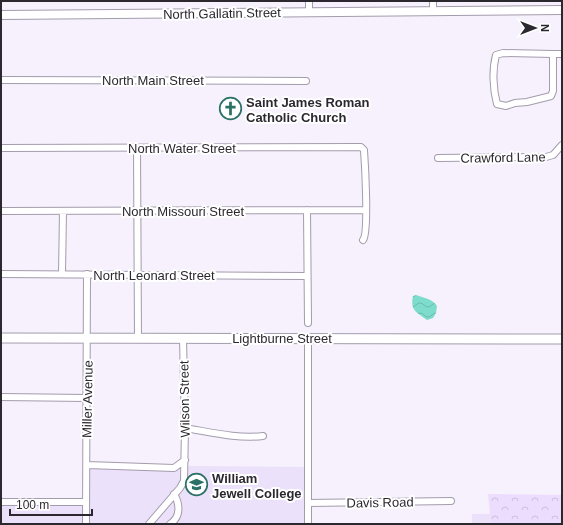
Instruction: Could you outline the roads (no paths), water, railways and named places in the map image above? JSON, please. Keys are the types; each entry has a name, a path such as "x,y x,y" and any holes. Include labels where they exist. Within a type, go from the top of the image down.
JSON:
{"main road":[{"name":"Lightburne Street","path":"1,338 562,339"}],"street":[{"path":"309,1 309,12"},
{"path":"433,1 433,10"},
{"name":"North Gallatin Street","path":"1,15 562,10"},
{"path":"553,54 552,96 527,102 515,102 506,106 496,104 494,63 496,55 503,53 562,54"},
{"name":"North Main Street","path":"1,80 306,81"},
{"name":"Crawford Lane","path":"438,158 546,157 552,155 562,144"},
{"name":"North Water Street","path":"1,148 363,148 366,210"},
{"path":"137,148 138,338"},
{"path":"307,210 308,323"},
{"path":"363,240 366,232 366,210"},
{"name":"North Missouri Street","path":"1,211 366,210"},
{"path":"62,274 63,211"},
{"name":"North Leonard Street","path":"1,274 307,276"},
{"name":"Miller Avenue","path":"86,524 87,274"},
{"name":"Wilson Street","path":"149,524 184,481 185,428 183,338"},
{"path":"308,338 308,524"},
{"path":"1,397 87,398"},
{"path":"185,428 234,436 263,436"},
{"path":"87,465 174,468 185,460"},
{"path":"170,524 174,521 179,512 178,503 174,494"},
{"name":"Davis Road","path":"308,503 452,501"},
{"path":"1,502 86,502"}],"water":[{"path":"416,295 428,299 437,306 436,313 433,318 427,320 413,308 413,296"}],"place":[{"name":"Saint James Roman Catholic Church","path":"230,109"},
{"name":"William Jewell College","path":"197,485"}]}
